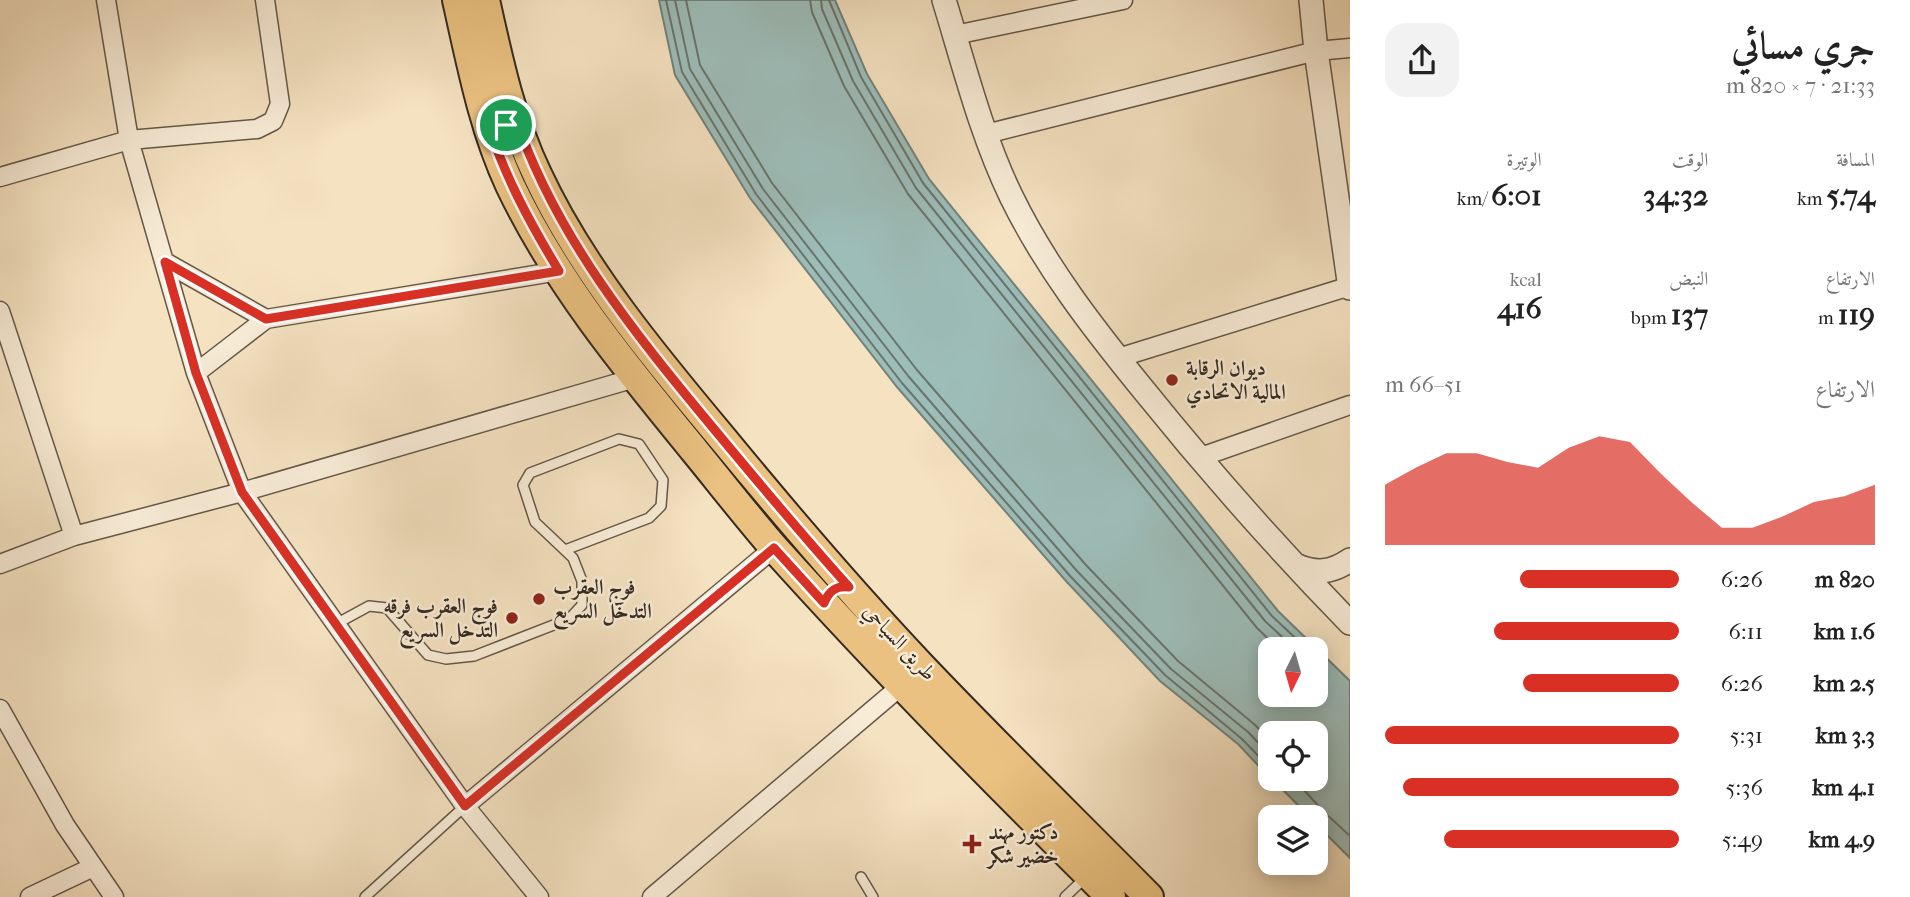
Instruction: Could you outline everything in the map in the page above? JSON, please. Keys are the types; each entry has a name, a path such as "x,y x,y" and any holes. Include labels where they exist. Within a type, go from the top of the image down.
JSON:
{"main road":[{"name":"طريق السياحي","path":"457,0 477,89 501,162 533,228 559,271 635,378 774,548 824,603 901,686 1111,897"},
{"name":"طريق السياحي","path":"485,0 504,82 515,116 557,215 657,361 768,494 922,667 1149,897"},
{"path":"488,124 500,127 515,116"},
{"path":"501,162 508,152 528,152"},
{"path":"746,513 757,512 762,508 768,494"},
{"path":"824,603 831,591 837,587 849,587"}],"street":[{"path":"106,0 129,140 196,373 242,492 465,806 539,897"},
{"path":"0,177 129,140 257,129 273,121 280,104 265,0"},
{"path":"944,0 986,134 1011,196 1062,285 1198,458 1292,564 1350,623"},
{"path":"955,35 1123,0"},
{"path":"1118,358 1350,287 1344,194 1316,51 1311,0"},
{"path":"986,134 1316,51 1350,48"},
{"path":"165,262 266,319"},
{"path":"196,373 266,319 559,271"},
{"path":"0,311 74,536"},
{"path":"0,564 74,536 242,492 635,378"},
{"path":"1198,458 1350,405"},
{"path":"465,806 774,548"},
{"path":"1292,564 1310,572 1323,572 1340,567 1350,560"},
{"path":"652,897 901,686"},
{"path":"2,718 65,825 114,897"},
{"path":"30,897 93,867"}],"lane":[{"path":"336,624 369,606 387,608 428,654 446,659 474,656 569,619 582,605 582,581 573,558 565,551 535,522 523,485 530,473 619,439 639,444 663,480 661,506 649,518 565,551"},
{"path":"365,897 465,806"},
{"path":"1065,897 1089,875"},
{"path":"861,877 873,897"}],"water":[{"path":"659,0 835,0 867,74 929,179 1278,611 1305,637 1258,637 1258,707 1328,707 1328,660 1350,681 1350,858 1328,836 1328,805 1298,805 1284,791 1328,791 1328,721 1258,721 1258,765 1238,744 1160,681 1066,581 897,387 750,198 675,75"}],"place":[{"name":"ديوان الرقابة المالية الاتحادي","path":"1172,380"},
{"name":"فوج العقرب التدخل السريع","path":"539,599"},
{"name":"فوج العقرب فرقه التدخل السريع","path":"512,618"},
{"name":"دكتور مهند خضير شكر","path":"972,844"}],"route":[{"path":"515,116 536,172 557,215 657,361 796,529 849,587 837,587 831,591 824,603 774,548 465,806 242,492 196,373 165,262 266,319 559,271 510,184 488,124 500,127 506,125 515,116"}]}
